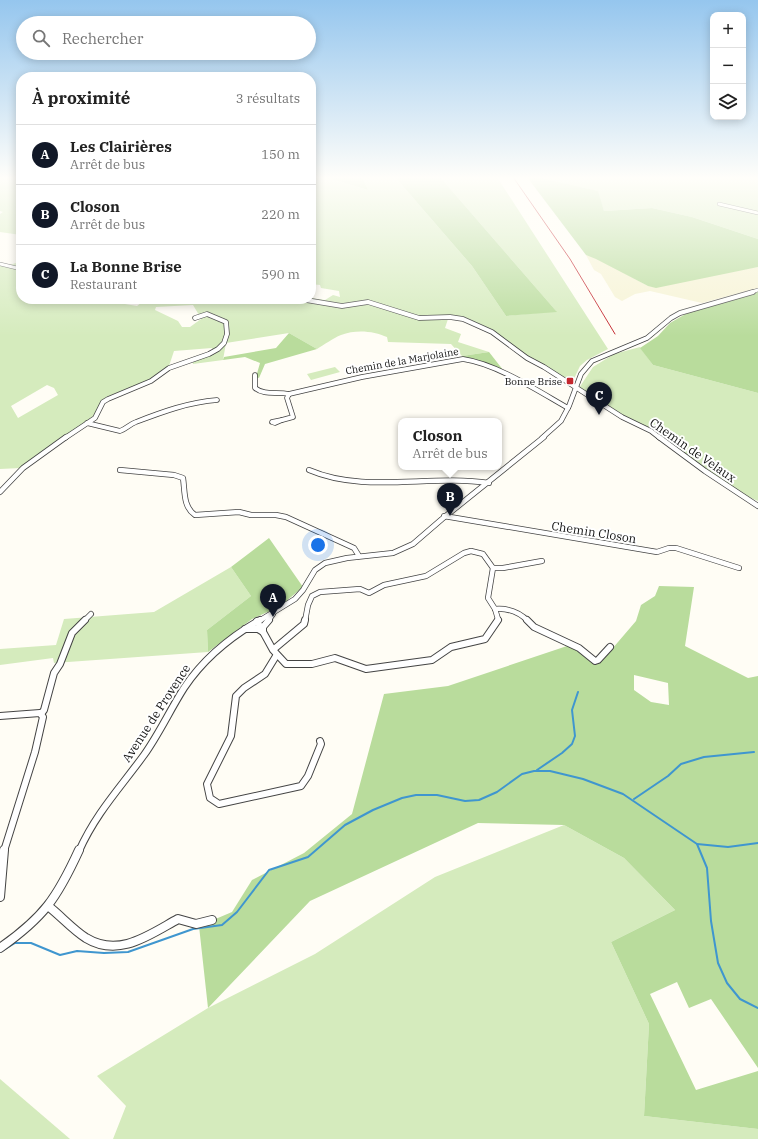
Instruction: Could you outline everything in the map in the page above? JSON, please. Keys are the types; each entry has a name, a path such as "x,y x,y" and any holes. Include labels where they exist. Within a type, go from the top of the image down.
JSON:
{"street":[{"path":"0,264 16,268"},
{"name":"Avenue de Provence","path":"0,948 40,916 48,906 57,893 94,821 118,786 143,755 162,726 181,691 200,666 221,645 244,629 297,598 313,571 322,564 359,556 392,552 405,549 415,543 444,516 489,482 557,425 568,408 575,387 586,366 592,361 646,338 671,318 680,313 758,290"},
{"name":"Chemin de Velaux","path":"316,302 342,306 359,302 368,302 419,318 450,317 462,319 492,332 527,358 622,417 651,431 716,479 758,506"},
{"path":"0,492 12,478 54,444 95,418 100,411 102,402 108,398 152,380 170,368 198,359 222,346 228,331 226,322 207,314 195,318"},
{"name":"Chemin de la Marjolaine","path":"255,375 256,388 258,391 264,393 282,392 288,394 377,374 464,358 476,361 516,380 568,408"},
{"path":"283,420 290,420 293,418 287,398 288,394"},
{"path":"87,423 120,431 124,430 131,424 151,417 205,400 217,400"},
{"path":"120,470 174,475 183,478 185,499 190,512 194,515 239,512 251,515 276,515 286,517 354,548 359,556"},
{"path":"309,470 327,478 348,482 449,479 489,482"},
{"name":"Chemin Closon","path":"444,516 657,552 669,548 676,548 739,568"},
{"path":"257,621 274,649 276,656 286,664 312,664 335,658 366,669 432,660 451,647 485,638 497,622 495,609 488,598 493,568 485,556 478,552 468,552 456,556 439,569 425,576 384,584 369,593 360,589 320,592 312,596 308,605 304,624 274,649"},
{"path":"493,568 503,568 542,561"},
{"path":"495,609 503,608 522,615 534,628 579,648 596,661 610,647"},
{"path":"263,632 263,627 275,612"},
{"path":"0,897 4,850 35,752 43,717 41,714 44,710 54,673 60,664 72,633 91,614"},
{"path":"244,629 258,629 263,632"},
{"path":"276,656 265,674 255,679 236,696 231,736 207,784 210,798 219,804 301,786 308,776 321,744 320,741"},
{"path":"0,716 41,714"},
{"path":"48,906 85,938 102,947 112,948 139,940 181,919 196,924 212,920"}],"shaded area":[{"path":"586,255 596,258 648,286 758,267 758,288 702,303 650,291 635,294 622,301 615,297 601,274 594,270"}],"green space":[{"path":"0,230 16,230 16,234 0,232"},
{"path":"316,230 441,230 472,266 506,316 556,311 486,230 531,230 608,349 587,360 580,366 572,383 530,358 482,325 466,319 449,316 445,328 461,334 458,342 489,352 462,356 451,344 388,342 387,337 382,335 359,331 341,335 317,349 289,333 226,343 223,360 193,364 193,360 212,351 212,348 174,351 169,366 152,379 106,397 87,422 21,468 0,469 0,263 7,266 16,263 16,304 125,304 137,306 140,304 316,304 316,299 325,300 333,295 340,297 339,291 321,288 320,285 316,285","holes":["193,305 199,315 194,317 201,319 190,327 182,327 178,321 155,310 156,307","47,385 54,388 58,395 18,418 11,406"]},
{"path":"441,230 486,230 557,312 506,316 472,266"},
{"path":"567,230 731,230 758,239 758,267 656,288 648,286 586,255"},
{"path":"731,230 758,230 758,239"},
{"path":"758,292 758,393 653,365 640,348 658,336 670,323 689,312"},
{"path":"289,333 317,349 265,364 259,378 256,377 260,363 245,357 223,360 224,357 276,348"},
{"path":"640,347 653,365 758,393 758,501 739,493 653,430 626,417 579,388 593,367 614,354"},
{"path":"489,352 507,375 462,356"},
{"path":"335,367 340,372 311,380 307,374"},
{"path":"269,538 303,587 279,607 252,619 208,652 207,630 251,596 231,567"},
{"path":"231,567 251,596 207,630 208,652 54,663 53,658 0,665 0,649 56,645 64,619 154,612"},
{"path":"659,586 694,587 685,646 748,678 758,676 758,1068 711,999 689,1008 677,982 650,994 696,1090 758,1071 758,1129 644,1116 649,1024 611,942 675,910 624,858 564,825 478,823 310,901 208,1008 199,926 232,912 252,880 304,853 352,814 384,694 448,686 573,644 588,651 600,663 636,621 641,605 655,596","holes":["634,675 668,683 669,705 651,702 634,690"]},
{"path":"564,825 624,858 675,910 611,942 649,1024 644,1116 758,1129 758,1139 113,1139 126,1106 97,1076 208,1008 315,954 435,877"},
{"path":"0,1079 70,1139 0,1139"}],"waterway":[{"path":"537,770 562,753 572,744 575,736 572,710 578,692"},
{"path":"634,799 668,776 681,764 704,757 754,752"},
{"path":"0,952 15,943 31,943 60,955 77,951 104,953 128,952 193,929 222,925 237,912 269,870 308,857 345,825 373,810 402,798 416,795 437,795 465,801 479,800 497,792 522,774 534,771 550,771 583,779 623,794 697,844"},
{"path":"697,844 728,847 758,843"},
{"path":"697,844 707,868 711,921 718,963 727,983 740,999 758,1008"}],"railway":[{"path":"550,230 570,259 615,334"}],"place":[{"name":"Bonne Brise","path":"570,381"},
{"name":"La Bonne Brise","path":"599,415"},
{"name":"Closon","path":"450,516"},
{"name":"Les Clairières","path":"273,617"}]}
